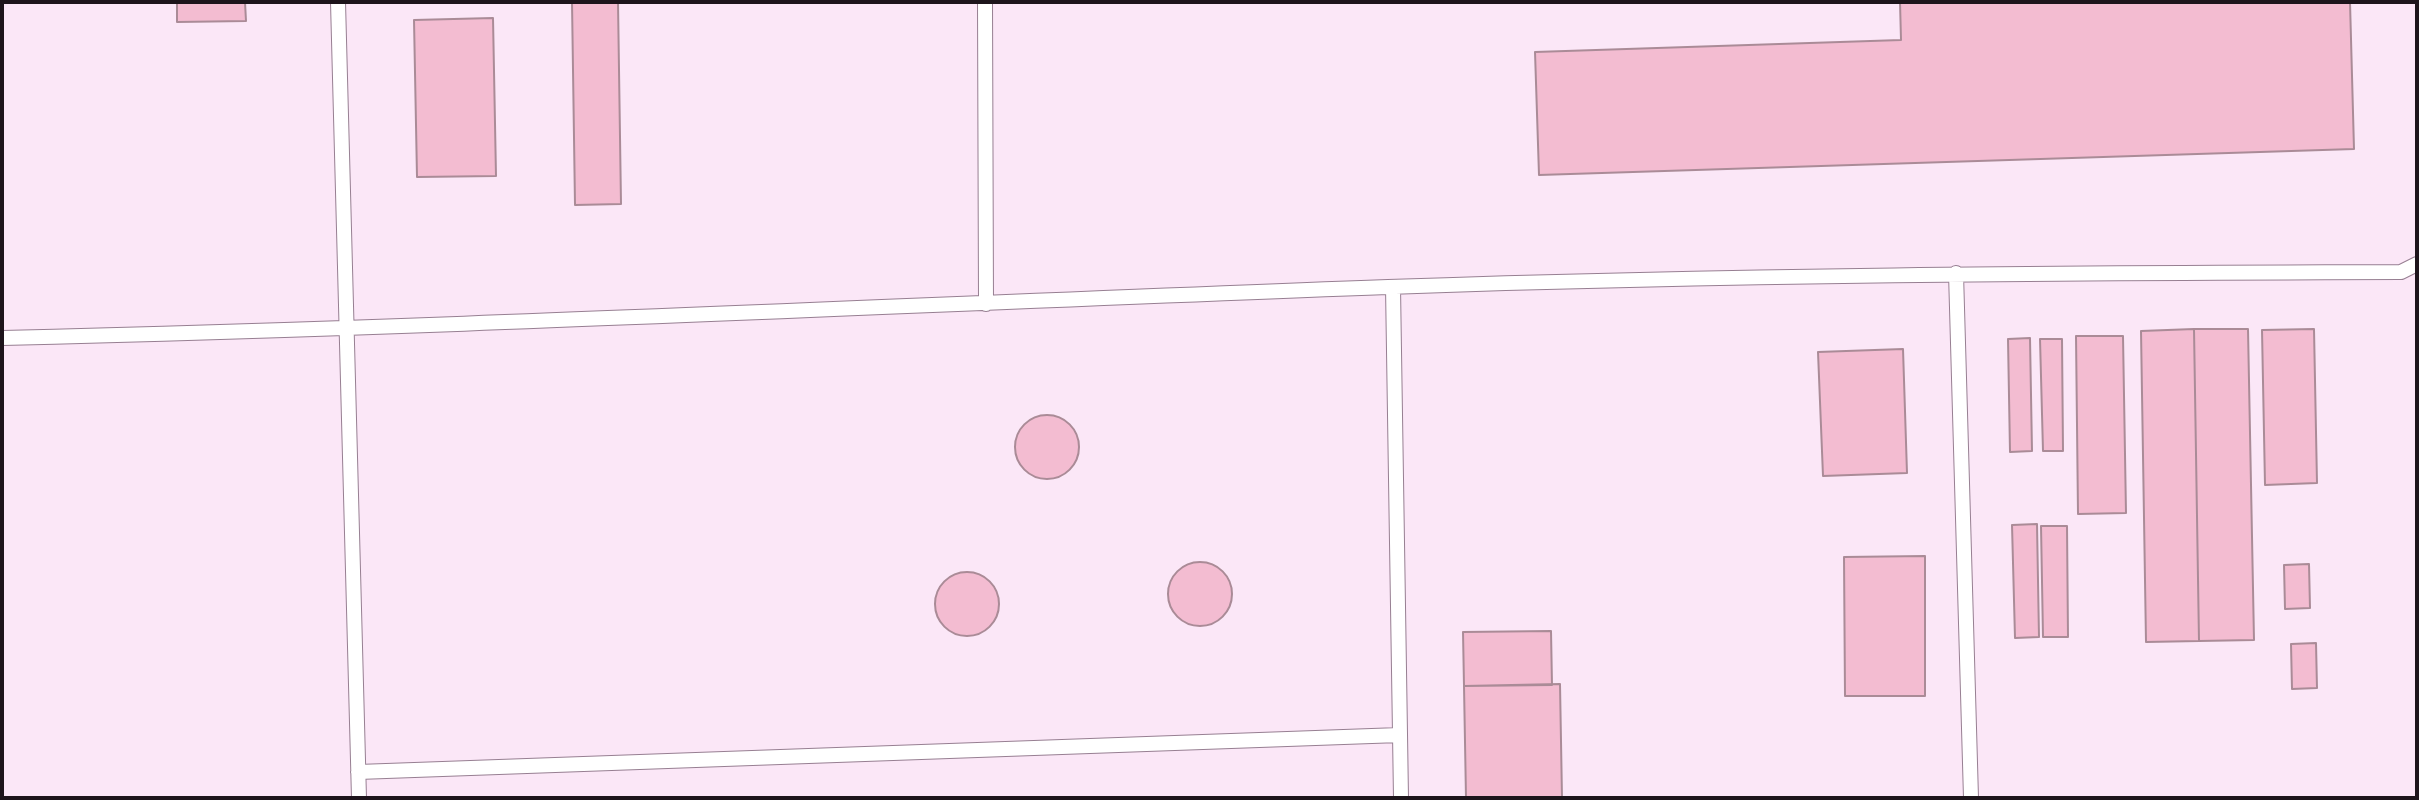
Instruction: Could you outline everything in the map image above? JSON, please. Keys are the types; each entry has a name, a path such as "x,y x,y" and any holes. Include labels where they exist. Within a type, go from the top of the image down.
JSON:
{"lane":[{"path":"338,2 359,798"},
{"path":"985,2 986,304"},
{"path":"2,338 349,330 1393,287 1956,273 2401,272 2417,264"},
{"path":"1956,273 1971,798"},
{"path":"1393,287 1401,798"},
{"path":"358,772 1400,735"}],"shaded area":[{"path":"2,2 2417,2 2417,798 2,798"}],"building":[{"path":"177,2 245,2 246,21 177,22"},
{"path":"572,2 618,2 621,204 575,205"},
{"path":"1900,2 2350,2 2354,149 1539,175 1535,52 1901,40"},
{"path":"493,18 496,176 417,177 414,20"},
{"path":"2194,329 2199,641 2146,642 2141,331"},
{"path":"2194,329 2248,329 2254,640 2199,641"},
{"path":"2314,329 2317,483 2265,485 2262,330"},
{"path":"2076,336 2123,336 2126,513 2078,514"},
{"path":"2030,338 2032,451 2010,452 2008,339"},
{"path":"2040,339 2062,339 2063,451 2043,451"},
{"path":"1903,349 1907,473 1823,476 1818,352"},
{"path":"1047,415 1059,417 1070,424 1077,435 1077,459 1070,470 1059,477 1047,479 1035,477 1024,470 1017,459 1015,447 1017,435 1024,424 1035,417"},
{"path":"2037,524 2039,637 2015,638 2012,525"},
{"path":"2041,526 2067,526 2068,637 2043,637"},
{"path":"1925,556 1925,696 1845,696 1844,557"},
{"path":"1200,562 1212,564 1223,571 1230,582 1230,606 1223,617 1212,624 1200,626 1188,624 1177,617 1170,606 1168,594 1170,582 1177,571 1188,564"},
{"path":"2309,564 2310,608 2285,609 2284,565"},
{"path":"967,572 979,574 990,581 997,592 997,616 990,627 979,634 967,636 955,634 944,627 937,616 935,604 937,592 944,581 955,574"},
{"path":"1551,631 1552,685 1464,686 1463,632"},
{"path":"2316,643 2317,688 2292,689 2291,644"},
{"path":"1560,684 1562,798 1466,798 1464,686"}]}
